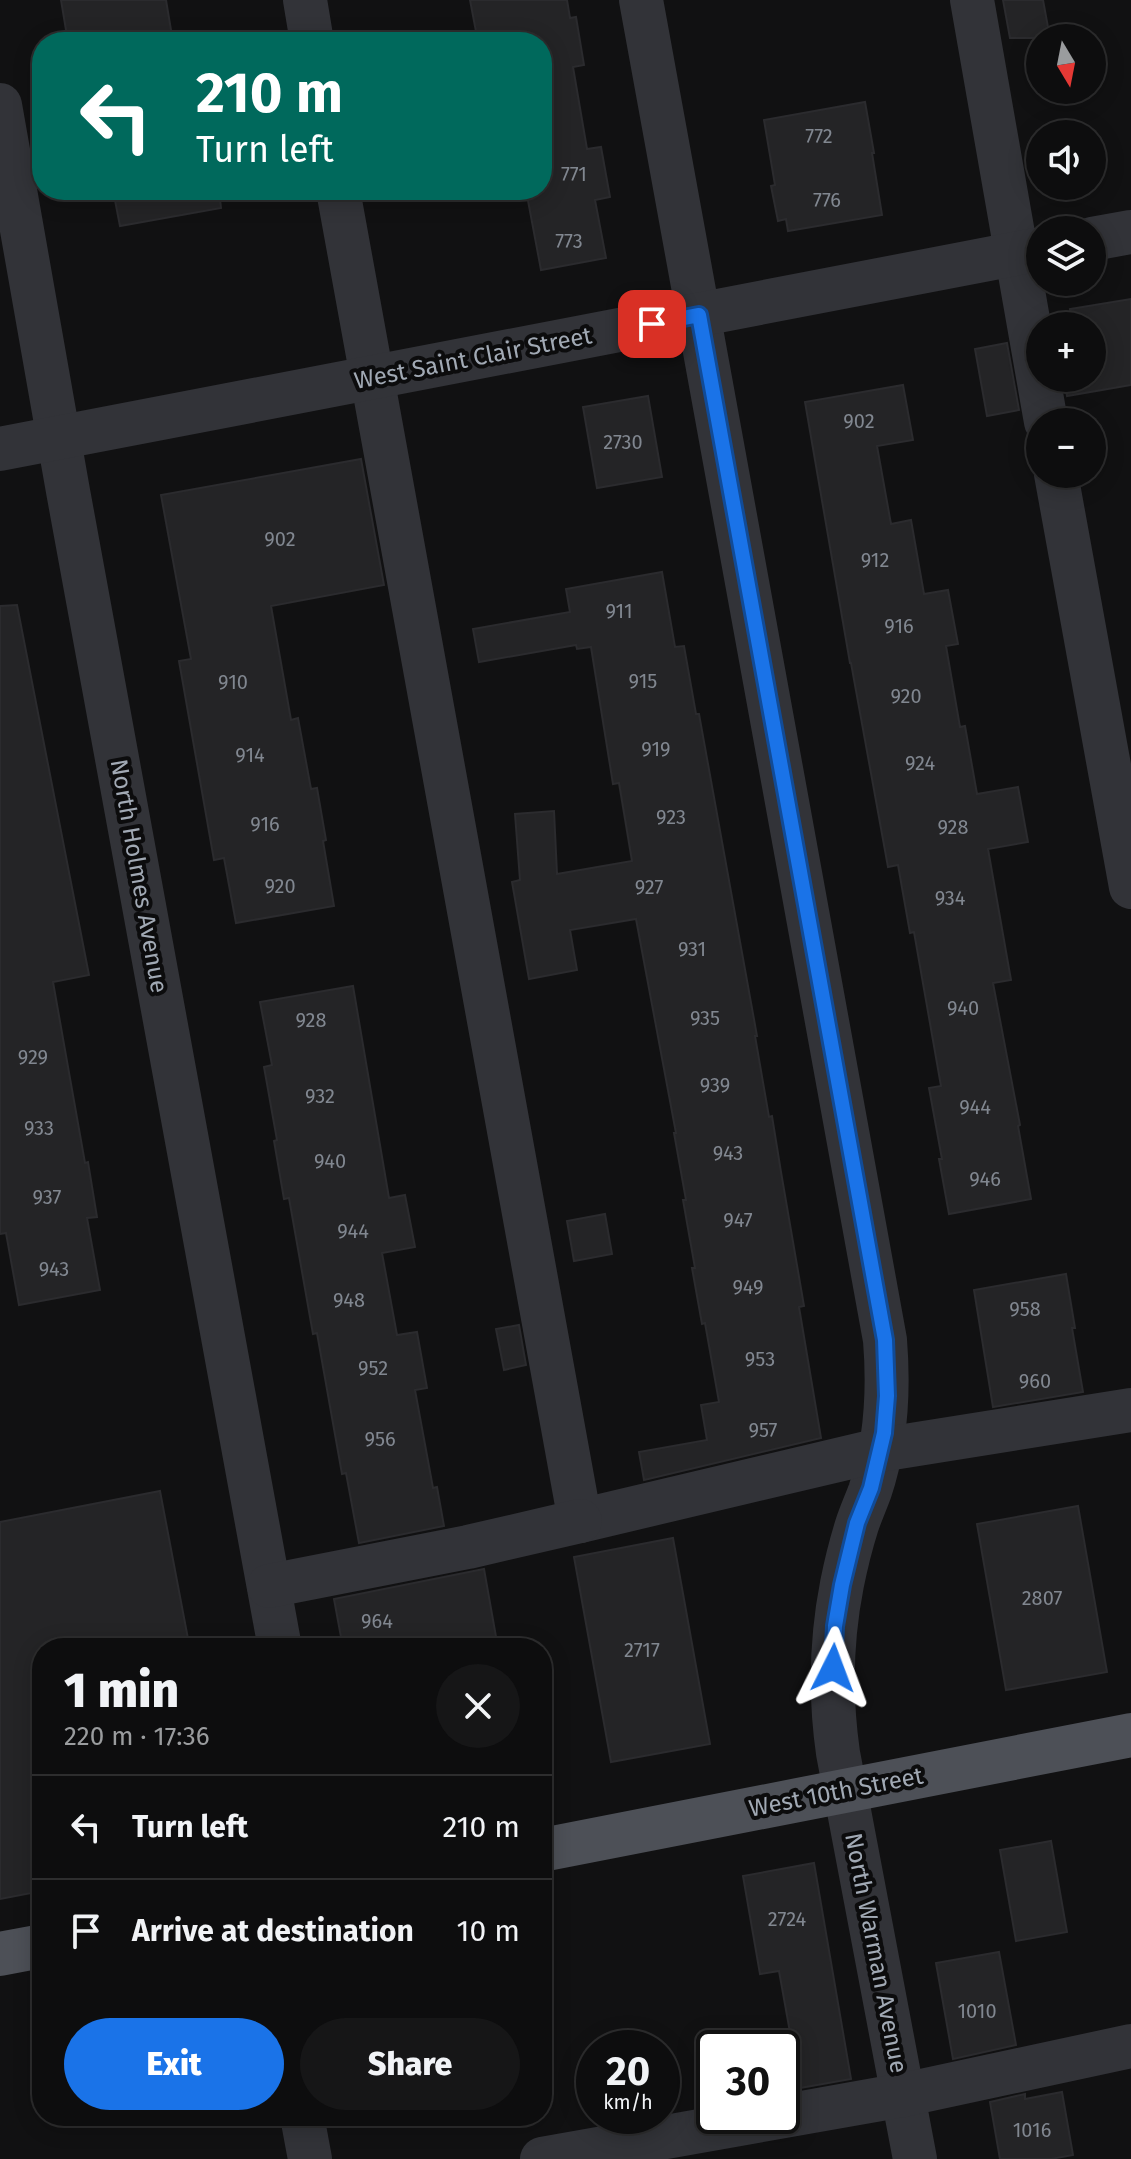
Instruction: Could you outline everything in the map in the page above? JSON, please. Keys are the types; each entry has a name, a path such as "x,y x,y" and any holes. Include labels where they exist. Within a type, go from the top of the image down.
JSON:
{"main road":[{"name":"West 10th Street","path":"552,1848 1131,1735"},
{"path":"0,1954 32,1948"}],"street":[{"path":"305,0 310,32"},
{"name":"North Warman Avenue","path":"641,0 885,1340 887,1396 880,1450 871,1488 851,1544 842,1585 835,1626 832,1689 835,1732 915,2159"},
{"path":"972,0 1026,242"},
{"name":"North Holmes Avenue","path":"0,105 278,1638"},
{"path":"340,200 580,1521"},
{"path":"1106,236 1131,232"},
{"name":"West Saint Clair Street","path":"0,449 1026,251"},
{"path":"1033,296 1045,408"},
{"path":"1059,488 1131,887"},
{"path":"269,1586 468,1547 880,1450 1131,1410"},
{"path":"542,2159 615,2153 1131,2046"},
{"path":"304,2126 310,2159"}],"building":[{"path":"61,0 166,0 171,32 66,32"},
{"path":"470,0 567,0 570,18 576,17 584,65 573,67 587,149 601,147 610,197 595,200 606,258 541,270 528,200 552,200 552,32 476,32"},
{"path":"1003,0 1043,0 1047,24 1026,24 1026,38 1010,38"},
{"path":"865,102 882,215 788,231 786,219 778,221 764,120"},
{"path":"115,200 220,200 221,208 120,226"},
{"path":"1131,299 1131,385 1106,389 1106,312 1071,312 1070,309"},
{"path":"1007,343 1019,410 987,416 975,349"},
{"path":"903,385 913,440 877,446 891,524 911,520 924,594 948,590 958,644 946,646 960,727 965,726 977,794 1018,787 1028,842 988,849 1011,980 993,983 1031,1199 949,1214 929,1088 941,1086 914,932 910,933 898,865 888,867 805,402"},
{"path":"1066,392 1090,392 1067,396"},
{"path":"648,396 662,477 597,488 583,407"},
{"path":"361,459 384,585 271,606 291,720 298,718 311,789 317,788 334,906 236,923 224,858 214,860 179,661 191,659 161,495"},
{"path":"662,572 675,647 684,646 696,714 699,714 769,1117 772,1116 804,1306 799,1307 821,1438 644,1480 639,1452 707,1440 701,1405 719,1402 692,1268 695,1268 683,1200 686,1200 676,1133 636,919 570,930 577,970 529,979 512,882 520,880 515,814 554,811 557,874 632,861 619,783 613,784 591,647 577,649 576,645 479,662 473,629 570,612 566,589"},
{"path":"17,605 89,975 53,982 97,1217 87,1218 100,1290 19,1305 6,1233 0,1234 0,606"},
{"path":"353,986 389,1198 405,1195 415,1247 382,1253 397,1335 417,1332 427,1388 415,1390 433,1488 437,1487 444,1526 359,1543 346,1473 342,1474 317,1333 313,1334 289,1198 284,1199 264,1067 272,1065 260,1002"},
{"path":"605,1214 612,1254 574,1261 567,1221"},
{"path":"1066,1274 1083,1392 993,1407 974,1290"},
{"path":"519,1325 526,1365 504,1370 496,1329"},
{"path":"160,1491 188,1638 32,1638 32,1893 0,1899 0,1522"},
{"path":"1078,1506 1107,1672 1006,1690 977,1524"},
{"path":"673,1538 710,1744 611,1762 574,1557"},
{"path":"484,1569 496,1638 341,1638 334,1599"},
{"path":"1051,1841 1067,1932 1016,1941 1000,1850"},
{"path":"814,1863 851,2079 800,2088 800,2030 790,2030 779,1971 760,1974 743,1876"},
{"path":"999,1952 1016,2045 953,2059 936,1963"},
{"path":"1062,2092 1073,2155 1051,2159 1000,2159 990,2102 1025,2094 1025,2099"}],"route":[{"path":"652,324 699,315 885,1340 887,1396 884,1433 842,1585 835,1626 833,1668"}]}
